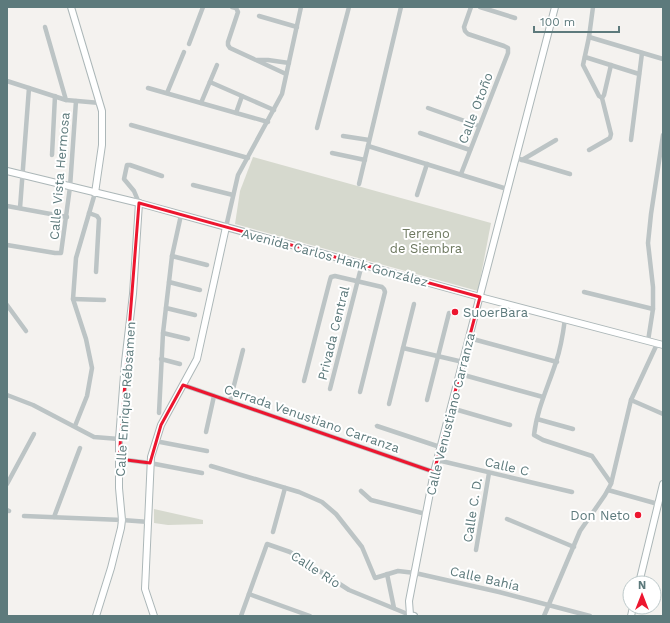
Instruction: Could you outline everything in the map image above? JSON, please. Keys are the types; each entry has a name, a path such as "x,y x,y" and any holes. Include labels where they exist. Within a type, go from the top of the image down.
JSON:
{"street":[{"path":"70,7 102,111 102,145 95,193 76,258 73,299 86,339 92,368 87,396 75,426"},
{"path":"189,44 203,7"},
{"path":"232,7 236,8 238,12 228,45 230,48 286,74"},
{"path":"154,616 145,589 149,522 150,463 155,441 161,425 197,360 238,175 282,94 301,7"},
{"path":"317,128 349,7"},
{"path":"359,184 401,7"},
{"name":"Calle Otoño","path":"461,174 508,53 508,48 468,34 464,31 471,7"},
{"path":"480,7 515,18"},
{"name":"Calle Venustiano Carranza","path":"412,615 409,601 434,472 507,189 519,159 555,7"},
{"path":"589,150 610,138 611,134 602,98 599,96 583,65 593,7"},
{"path":"259,16 297,27"},
{"path":"45,27 66,100"},
{"path":"589,37 663,59"},
{"path":"167,93 184,52"},
{"path":"631,140 642,53"},
{"path":"585,57 639,74"},
{"path":"256,60 289,63"},
{"path":"201,103 217,65"},
{"path":"602,98 611,65"},
{"path":"7,81 66,100 100,103"},
{"path":"210,82 274,110"},
{"path":"20,208 29,88"},
{"path":"148,88 268,122"},
{"path":"52,155 55,96"},
{"path":"236,113 242,96"},
{"name":"Calle Vista Hermosa","path":"7,246 61,253 70,187 76,101"},
{"path":"428,108 479,126"},
{"path":"130,126 248,158"},
{"path":"420,133 470,150"},
{"path":"648,341 653,309 653,287 648,243 663,135"},
{"path":"343,136 369,140"},
{"path":"519,159 556,140"},
{"path":"368,146 507,189"},
{"path":"332,153 364,160"},
{"path":"519,159 570,174"},
{"path":"417,195 427,164"},
{"path":"139,203 134,192 124,179 127,165 162,176"},
{"name":"Avenida Carlos Hank González","path":"7,171 139,203 660,345"},
{"path":"192,185 233,195"},
{"name":"Calle Enrique Rébsamen","path":"96,616 111,568 122,520 119,488 120,439 125,362 133,294 139,203"},
{"path":"7,206 67,217"},
{"path":"89,213 97,216 99,219 96,272"},
{"path":"159,413 163,333 172,256 181,215"},
{"path":"172,256 207,265"},
{"name":"Privada Central","path":"330,389 362,264"},
{"name":"Privada Central","path":"304,381 331,277 334,276 357,282"},
{"path":"170,282 200,290"},
{"path":"357,282 382,287 385,292 360,392"},
{"path":"584,292 653,309"},
{"path":"73,299 104,300"},
{"path":"389,404 414,304"},
{"path":"7,305 26,331"},
{"path":"166,308 195,316"},
{"path":"427,400 449,313"},
{"path":"565,319 557,362 543,397 534,435 543,440 592,456 611,483"},
{"path":"163,333 188,339"},
{"path":"469,338 557,362"},
{"path":"544,616 580,531 608,490 611,483 631,400 660,345"},
{"path":"403,348 463,362"},
{"path":"230,401 243,350"},
{"path":"162,359 180,364"},
{"path":"460,374 543,397"},
{"name":"Cerrada Venustiano Carranza","path":"183,385 434,472"},
{"path":"7,395 33,404 94,437 120,439"},
{"path":"206,432 214,396"},
{"path":"631,400 663,414"},
{"path":"450,408 510,424"},
{"path":"537,419 573,429"},
{"path":"377,426 440,447"},
{"path":"7,484 34,434"},
{"path":"155,441 207,451"},
{"path":"54,517 80,448"},
{"path":"119,459 150,463 202,473"},
{"name":"Calle C","path":"437,460 572,492"},
{"path":"211,466 285,488 273,532"},
{"name":"Calle C. D.","path":"476,550 489,473"},
{"path":"641,575 663,485"},
{"name":"Calle Bahía","path":"285,488 322,502 336,514 362,547 376,578 398,571 414,573 499,592 590,616"},
{"path":"361,490 371,500 426,514"},
{"path":"608,490 658,504"},
{"path":"24,516 149,522"},
{"path":"507,519 574,547"},
{"name":"Calle Río","path":"241,616 267,544 290,552 349,590 412,615"},
{"path":"387,574 394,608"},
{"path":"249,594 310,616"}],"highlighted area":[{"path":"139,203 480,297 434,472 183,385 161,425 150,463 119,459"}],"green space":[{"name":"Terreno de Siembra","path":"253,157 491,223 478,291 235,224 240,191"},
{"path":"154,509 203,520 203,524 168,525 154,523"}],"place":[{"name":"SuoerBara","path":"455,312"},
{"name":"Don Neto","path":"638,515"}]}
